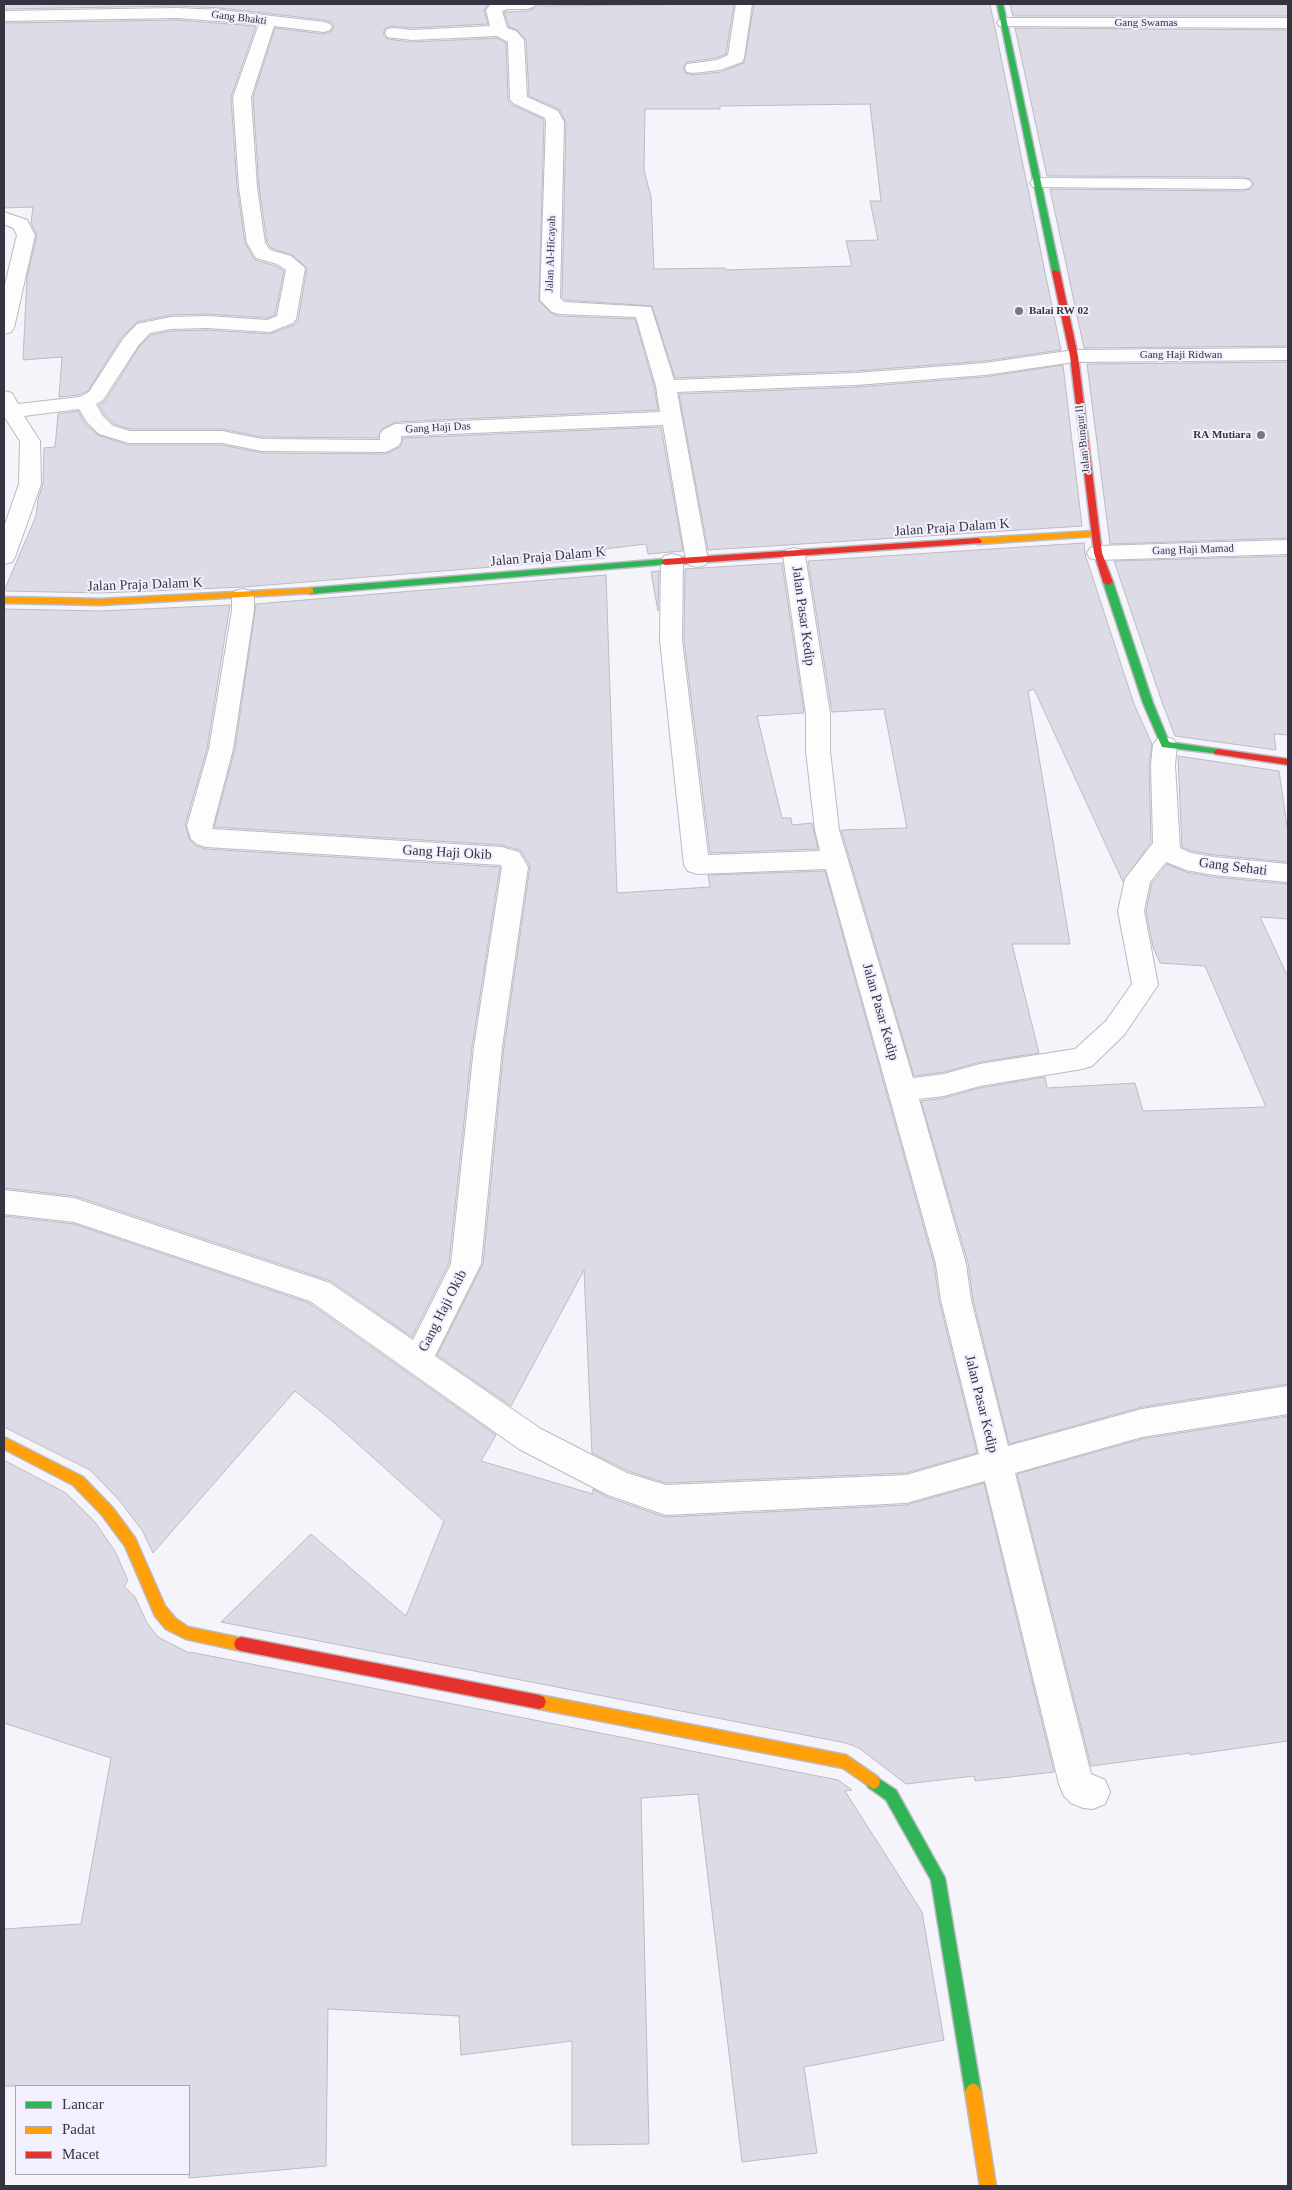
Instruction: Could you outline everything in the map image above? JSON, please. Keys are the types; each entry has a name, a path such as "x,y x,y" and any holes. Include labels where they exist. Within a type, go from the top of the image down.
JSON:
{"street":[{"path":"393,33 412,35 499,31 494,10 496,8 506,4 527,4"},
{"path":"693,68 720,65 736,58 744,4"},
{"name":"Jalan Bungur II","path":"1000,4 1074,356 1096,543 1148,703 1165,745"},
{"name":"Gang Bhakti","path":"4,16 220,15 324,27"},
{"path":"4,557 30,484 30,442 16,423 8,403 85,402 96,396 130,343 144,328 171,323 207,322 270,326 286,319 296,268 284,260 262,254 256,243 248,187 242,97 268,22"},
{"name":"Gang Swamas","path":"1004,23 1288,22"},
{"name":"Jalan Al-Hicayah","path":"499,31 510,35 516,40 519,99 552,115 555,122 550,300 559,308 644,311 666,386 697,560"},
{"path":"1039,183 1243,184"},
{"path":"4,218 20,224 26,235 4,328"},
{"name":"Gang Haji Ridwan","path":"666,386 856,379 985,369 1074,356 1288,354"},
{"name":"Gang Haji Das","path":"85,402 94,418 106,430 129,437 222,437 262,445 386,446 391,442 390,434 395,430 672,418"},
{"name":"Gang Haji Mamad","path":"1096,543 1288,547"},
{"name":"Jalan Praja Dalam K","path":"4,600 102,602 243,596 672,561 1096,543"},
{"name":"Jalan Pasar Kedip","path":"794,555 818,714 818,751 826,830 951,1264 956,1300 1076,1784 1083,1791 1093,1792"},
{"path":"672,561 671,640 697,865 835,859"},
{"name":"Gang Haji Okib","path":"243,596 243,610 221,750 199,826 200,833 206,838 500,856 510,858 515,868 488,1047 466,1264 418,1360"},
{"path":"902,1090 944,1085 980,1075 1082,1058 1115,1028 1145,985 1131,911 1138,880 1166,845 1163,765 1165,745 1288,762"},
{"name":"Gang Sehati","path":"1166,845 1171,854 1186,861 1214,866 1288,873"},
{"path":"4,1202 74,1210 320,1292 530,1439 619,1485 666,1500 906,1489 1142,1423 1288,1400"},
{"path":"4,1443 78,1481 108,1511 130,1542 160,1611 171,1624 186,1633 846,1762 891,1795 938,1878 988,2186"}],"building":[{"path":"4,4 489,4 484,10 488,24 412,28 393,26 385,28 383,34 387,39 412,42 497,38 506,43 508,100 512,105 543,119 544,122 539,301 551,313 558,316 635,319 654,386 658,410 395,422 382,429 378,438 262,437 222,429 130,429 114,424 104,414 99,405 105,401 139,347 151,335 171,331 207,330 270,334 294,325 298,320 307,268 292,255 271,248 267,242 259,187 253,97 275,28 324,34 332,31 334,26 331,22 324,20 220,8 177,6 4,9"},
{"path":"537,4 540,6 734,4 726,54 716,58 687,62 683,67 685,73 693,75 721,72 744,63 754,4 990,4 1061,350 985,361 856,371 675,378 652,306 565,300 562,297 566,122 559,109 529,96 526,40 517,30 509,27 504,12 528,11 535,8","holes":["870,104 881,201 870,201 878,240 846,241 852,266 725,270 725,268 654,269 651,197 644,170 645,109 720,109 720,106"]},
{"path":"1010,4 1288,4 1288,16 1013,16"},
{"path":"177,20 256,26 231,97 237,187 245,243 255,260 276,266 284,271 275,315 267,318 207,314 171,315 137,322 121,338 88,391 79,395 59,397 62,357 23,360 27,277 37,235 31,223 33,207 4,208 4,23"},
{"path":"1015,28 1288,30 1288,346 1084,348 1050,189 1243,191 1250,189 1254,184 1250,179 1243,177 1047,176"},
{"path":"1288,362 1288,538 1110,544 1087,364"},
{"path":"1063,365 1082,526 708,550 679,394 856,387 985,377"},
{"path":"78,411 85,423 98,435 128,445 222,445 262,453 386,454 400,447 403,438 661,427 683,551 648,554 646,544 605,549 605,558 243,587 101,593 4,591 36,516 38,499 43,484 44,448 55,447 58,414"},
{"path":"1084,543 1085,554 1134,704 1152,744 1149,765 1151,842 1123,882 1034,689 1028,691 1070,944 1012,944 1039,1053 980,1062 944,1072 914,1076 841,830 907,828 884,709 832,712 808,561"},
{"path":"1288,556 1288,735 1274,734 1276,750 1175,736 1114,561"},
{"path":"782,563 804,713 757,716 782,818 791,818 792,825 812,823 818,849 710,853 684,640 685,569"},
{"path":"659,571 658,611 651,572"},
{"path":"606,575 617,893 710,887 708,875 825,871 934,1264 939,1300 977,1453 906,1473 666,1483 628,1471 592,1453 584,1270 511,1406 437,1355 483,1264 504,1047 530,866 520,850 501,845 214,827 235,749 256,604"},
{"path":"230,605 207,749 185,825 190,840 196,846 206,849 500,867 472,1047 449,1263 412,1337 331,1281 75,1196 4,1188 4,609 101,611"},
{"path":"1178,756 1279,771 1288,833 1288,862 1214,855 1182,847"},
{"path":"1167,864 1186,872 1214,877 1288,884 1288,919 1260,917 1288,977 1288,1384 1142,1407 1009,1444 973,1300 968,1263 921,1101 944,1098 980,1088 1045,1077 1047,1088 1135,1083 1143,1111 1266,1107 1205,966 1160,963 1153,947 1146,911 1152,883"},
{"path":"4,1216 74,1224 309,1303 496,1435 481,1461 593,1494 593,1489 607,1497 665,1517 906,1505 984,1483 1054,1772 975,1781 974,1776 906,1784 859,1748 846,1743 221,1622 311,1534 406,1616 444,1521 330,1419 295,1391 153,1553 142,1530 119,1500 90,1470 4,1427"},
{"path":"1288,1416 1288,1741 1190,1755 1190,1753 1091,1766 1017,1474 1142,1439"},
{"path":"4,1460 66,1493 95,1522 116,1553 128,1581 124,1586 135,1597 147,1623 158,1637 189,1653 838,1780 852,1790 845,1791 922,1912 944,2040 804,2067 817,2153 742,2162 698,1794 641,1798 649,2144 572,2145 572,2041 461,2055 459,2016 328,2009 326,2166 189,2178 190,2085 4,2086 4,1929 81,1924 111,1758 4,1723"}],"traffic: fast":[{"path":"1000,4 1056,272"},
{"path":"310,591 665,562"},
{"path":"1108,582 1148,703 1165,745 1218,752"},
{"path":"873,1782 891,1795 938,1878 973,2091"}],"traffic: slow":[{"path":"978,541 1094,534"},
{"path":"4,600 101,602 310,591"},
{"path":"4,1443 78,1481 107,1511 130,1542 160,1611 171,1624 186,1633 241,1644"},
{"path":"539,1702 846,1762 873,1782"},
{"path":"973,2091 988,2186"}],"traffic: jam":[{"path":"1056,272 1074,356 1098,553 1108,582"},
{"path":"665,562 978,541"},
{"path":"1218,752 1288,762"},
{"path":"241,1644 539,1702"}],"place":[{"name":"Balai RW 02","path":"1019,311"},
{"name":"RA Mutiara","path":"1261,435"}]}
